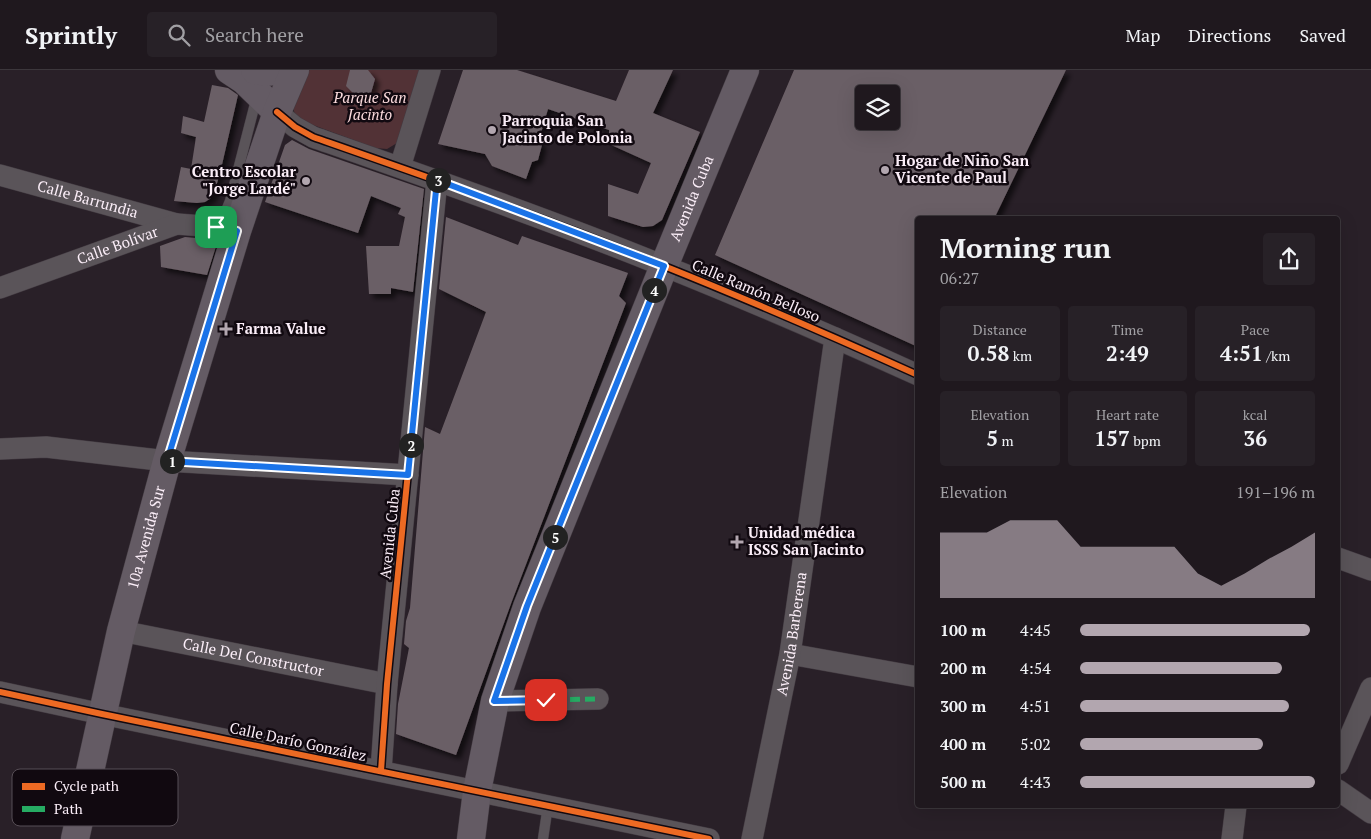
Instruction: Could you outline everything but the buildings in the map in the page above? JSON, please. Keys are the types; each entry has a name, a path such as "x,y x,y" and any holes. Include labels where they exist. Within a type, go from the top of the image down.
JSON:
{"main road":[{"name":"Calle Ramón Belloso","path":"230,70 256,81 277,112"},
{"path":"256,81 265,72 286,70"},
{"name":"10a Avenida Sur","path":"90,769 120,631 167,461 227,229 295,70"},
{"name":"Avenida Cuba","path":"471,839 477,791 494,701 527,606 664,266 746,70"},
{"name":"10a Avenida Sur","path":"75,839 78,826"}],"street":[{"path":"400,167 430,70"},
{"name":"Calle Ramón Belloso","path":"277,112 295,127 313,137 437,180 664,266 915,374"},
{"name":"Calle Barrundia","path":"0,176 177,224"},
{"name":"Avenida Cuba","path":"381,771 387,684 437,180"},
{"name":"Calle Bolívar","path":"0,288 177,224 227,229"},
{"name":"Avenida Barberena","path":"752,839 790,654 835,338"},
{"path":"0,449 46,447 167,461 408,475"},
{"path":"1340,559 1371,570"},
{"name":"Calle Del Constructor","path":"120,631 387,684"},
{"path":"790,654 915,676"},
{"path":"1340,759 1371,688"},
{"name":"Calle Darío González","path":"0,692 709,839"},
{"path":"494,701 598,699"},
{"path":"1340,791 1371,813"},
{"path":"1232,839 1236,808"}],"lane":[{"name":"10a Avenida Sur","path":"227,229 230,201 256,81"},
{"path":"542,839 548,806"}],"green space":[{"name":"Parque San Jacinto","path":"309,70 421,70 397,143 387,149 375,148 305,122 298,117 294,110 295,105"}],"marked path":[{"path":"495,701 598,699"}],"cycle path":[{"path":"277,112 295,127 313,137 577,232 760,305 915,374"},
{"path":"381,771 387,684 437,180"},
{"path":"0,692 709,839"}],"place":[{"name":"Parroquia San Jacinto de Polonia","path":"492,130"},
{"name":"Hogar de Niño San Vicente de Paul","path":"885,170"},
{"name":"Centro Escolar \"Jorge Lardé\"","path":"306,181"},
{"name":"Farma Value","path":"226,329"},
{"name":"Unidad médica ISSS San Jacinto","path":"737,542"}],"route":[{"path":"216,227 237,231 167,461 408,475 437,180 664,266 527,606 494,701 546,700"}]}
